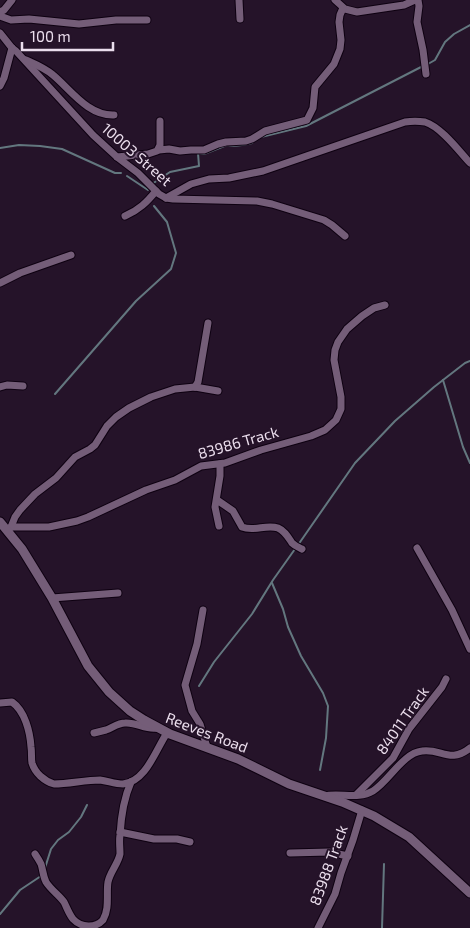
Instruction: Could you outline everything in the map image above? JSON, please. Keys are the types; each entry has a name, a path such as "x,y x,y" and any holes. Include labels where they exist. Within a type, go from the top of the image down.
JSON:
{"street":[{"path":"0,12 12,0"},
{"path":"239,0 240,19"},
{"path":"335,0 343,8 357,12 404,5 417,0 419,6 417,22 426,74"},
{"path":"117,157 148,154 169,149 178,151 204,150 226,142 246,141 265,131 307,120 313,108 315,87 334,64 340,49 339,22 343,8"},
{"path":"0,16 11,20 29,19 80,24 116,20 147,20"},
{"name":"10003 Street","path":"2,36 89,131 166,198 257,201 272,204 324,220 345,236"},
{"path":"0,86 12,48"},
{"path":"22,58 48,71 92,109 103,115 114,116"},
{"path":"159,150 160,121"},
{"path":"166,198 191,184 209,179 229,178 263,171 405,122 415,121 429,124 446,137 470,163"},
{"path":"126,216 143,206 156,191"},
{"path":"0,283 20,273 71,255"},
{"name":"83986 Track","path":"9,529 49,527 77,521 146,490 175,480 201,466 220,464 325,430 336,420 341,409 341,397 334,360 338,342 362,316 374,308 385,305"},
{"path":"195,386 198,382 208,324"},
{"path":"0,388 7,385 23,386"},
{"path":"9,529 15,517 27,502 56,478 75,457 95,445 107,426 121,414 156,395 175,389 195,386 218,391"},
{"path":"219,526 215,507 220,464"},
{"path":"217,500 233,512 242,528 278,528 293,544 302,549"},
{"name":"Reeves Road","path":"0,522 9,529 52,598 82,657 97,679 121,703 157,728 248,763 294,787 362,810 409,837 470,893"},
{"path":"417,548 452,610 470,649"},
{"path":"52,598 118,593"},
{"path":"203,610 197,644 185,685 190,704 200,724 207,747"},
{"name":"84011 Track","path":"356,796 393,758 409,730 442,688 446,679"},
{"path":"0,703 10,702 18,707 30,738 32,764 38,774 48,782 60,784 98,780 119,784 131,782 140,776 149,764 167,732"},
{"path":"94,733 121,723 130,723 150,729 157,728"},
{"path":"323,796 332,794 356,796 370,793 407,758 418,752 428,750 455,755 470,748"},
{"path":"34,854 40,862 46,882 64,903 72,918 82,925 98,925 105,914 108,883 120,854 120,832 125,800 131,782"},
{"name":"83988 Track","path":"318,928 331,902 362,810"},
{"path":"120,832 154,839 177,839 190,842"},
{"path":"290,854 329,852 348,856"}],"waterway":[{"path":"428,64 435,60 445,42 454,34 470,25"},
{"path":"261,137 306,126 423,66"},
{"path":"152,184 170,172 199,166 198,153 204,154 227,145 239,146 253,142"},
{"path":"0,148 19,145 62,149 115,173 121,173"},
{"path":"127,176 148,190"},
{"path":"55,394 136,301 171,269 176,253 167,222 154,206"},
{"path":"298,545 355,463 395,421 434,387 470,361"},
{"path":"443,380 463,447 470,463"},
{"path":"199,686 214,662 252,614 295,549"},
{"path":"272,583 301,656 323,693 328,706 326,738 320,770"},
{"path":"45,868 51,849 58,840 69,832 81,817 87,805"},
{"path":"382,928 384,864"},
{"path":"0,914 20,890 41,876"}]}
